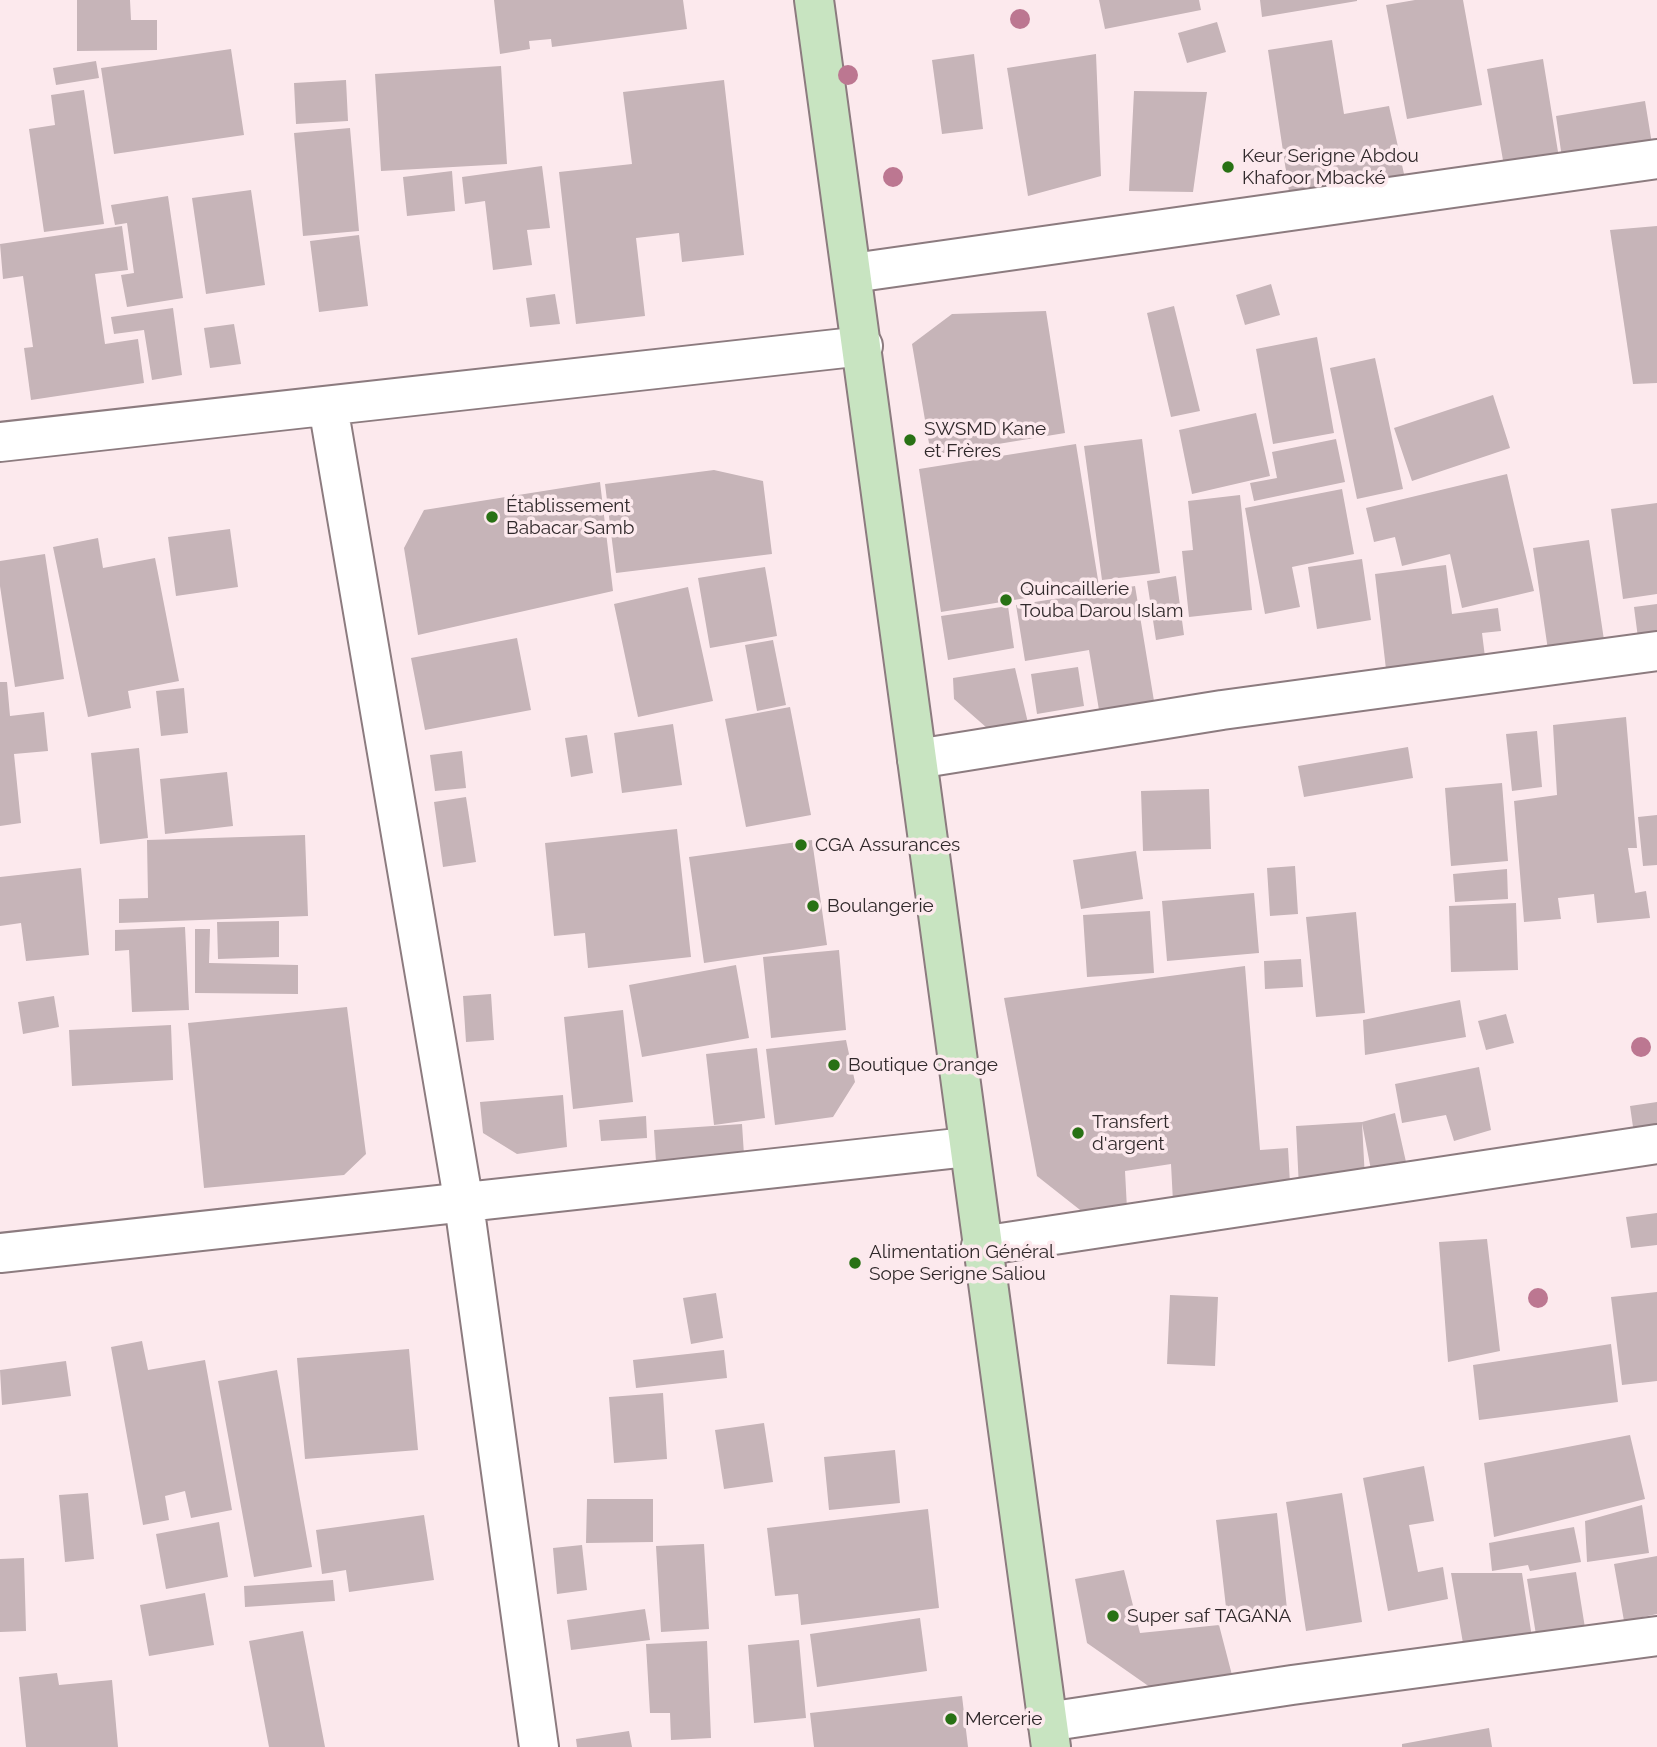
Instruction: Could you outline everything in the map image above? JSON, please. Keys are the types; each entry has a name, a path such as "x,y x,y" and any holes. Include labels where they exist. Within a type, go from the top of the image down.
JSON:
{"main road":[{"path":"814,0 863,346 967,1147 1049,1734"}],"street":[{"path":"853,273 1138,235 1657,159"},
{"path":"0,442 863,346"},
{"path":"328,405 464,1204 539,1747"},
{"path":"917,759 1222,710 1657,651"},
{"path":"981,1246 1657,1143"},
{"path":"0,1253 967,1147"},
{"path":"1049,1734 1292,1685 1657,1636"}],"building":[{"path":"77,0 130,0 131,20 157,20 157,50 77,51"},
{"path":"494,0 683,0 687,29 552,47 551,39 529,41 530,49 500,54"},
{"path":"1099,0 1199,0 1201,10 1105,29"},
{"path":"1260,0 1357,0 1357,1 1262,17"},
{"path":"1415,0 1463,0 1482,105 1407,119 1386,5"},
{"path":"1217,22 1226,52 1187,63 1178,33"},
{"path":"1332,40 1344,114 1389,106 1406,183 1291,205 1268,50"},
{"path":"231,49 244,135 114,154 101,68"},
{"path":"974,54 983,129 942,134 932,60"},
{"path":"1096,54 1101,176 1028,196 1007,68"},
{"path":"1543,59 1559,158 1504,166 1487,69"},
{"path":"96,61 99,78 56,85 53,68"},
{"path":"501,66 507,164 381,171 375,74"},
{"path":"346,80 348,121 296,124 294,83"},
{"path":"724,80 744,255 682,262 679,233 636,238 645,316 576,324 559,172 632,164 623,92"},
{"path":"84,90 104,224 44,232 29,129 55,125 51,95"},
{"path":"1134,91 1207,92 1193,192 1129,191"},
{"path":"1645,101 1653,150 1563,165 1556,116"},
{"path":"350,128 359,231 303,236 294,133"},
{"path":"542,166 550,228 527,230 532,265 493,270 485,201 465,204 462,177"},
{"path":"452,171 455,211 407,216 403,177"},
{"path":"251,190 265,285 206,294 192,198"},
{"path":"168,196 183,298 127,307 121,275 134,273 127,223 115,225 111,205"},
{"path":"122,226 128,270 95,274 105,344 138,339 144,383 31,400 24,348 33,347 23,276 3,279 0,244"},
{"path":"1657,226 1657,383 1633,384 1610,230"},
{"path":"359,235 368,306 319,312 310,241"},
{"path":"1271,284 1280,315 1245,325 1236,295"},
{"path":"555,294 560,324 530,327 526,298"},
{"path":"1174,306 1200,411 1171,417 1147,313"},
{"path":"173,308 182,375 152,380 144,330 114,334 111,317"},
{"path":"1046,311 1065,433 931,455 912,344 952,314"},
{"path":"234,324 241,364 210,368 204,328"},
{"path":"1317,337 1334,433 1273,444 1256,349"},
{"path":"1375,358 1403,489 1357,499 1330,368"},
{"path":"1493,395 1510,448 1412,481 1394,428"},
{"path":"1256,413 1270,476 1192,494 1179,430"},
{"path":"1142,439 1160,573 1102,580 1084,446"},
{"path":"1336,439 1345,482 1254,501 1250,483 1277,478 1272,452"},
{"path":"1076,444 1099,586 941,612 919,469"},
{"path":"714,470 763,481 772,554 616,573 605,484"},
{"path":"1507,474 1534,591 1462,608 1450,554 1402,566 1395,537 1374,542 1366,508"},
{"path":"600,482 613,591 418,635 404,548 424,510"},
{"path":"1342,489 1354,554 1292,567 1300,607 1265,614 1245,508"},
{"path":"1240,495 1252,610 1189,617 1182,551 1193,550 1188,501"},
{"path":"1657,503 1657,594 1623,599 1611,509"},
{"path":"230,529 238,587 176,596 168,537"},
{"path":"98,538 103,568 155,558 179,681 128,691 131,708 88,717 53,547"},
{"path":"1589,540 1604,640 1548,650 1533,548"},
{"path":"45,554 64,679 15,687 0,586 0,561"},
{"path":"1362,559 1371,620 1317,629 1308,567"},
{"path":"1446,565 1452,614 1498,608 1501,631 1482,633 1486,665 1387,678 1375,574"},
{"path":"765,567 777,636 710,648 698,578"},
{"path":"1176,576 1184,635 1156,640 1147,581"},
{"path":"1135,586 1154,701 1099,710 1089,650 1025,661 1016,605"},
{"path":"688,587 713,701 638,717 614,604"},
{"path":"1657,604 1657,636 1638,638 1634,607"},
{"path":"1008,606 1014,648 948,660 941,616"},
{"path":"517,638 531,710 425,730 411,658"},
{"path":"773,640 786,705 757,711 745,645"},
{"path":"1078,667 1084,706 1037,714 1031,674"},
{"path":"1015,668 1029,727 995,735 954,699 953,678"},
{"path":"0,682 7,682 10,716 44,712 48,751 14,754 21,823 0,826"},
{"path":"184,688 188,733 161,736 156,691"},
{"path":"790,707 811,815 746,827 725,719"},
{"path":"1626,717 1637,848 1628,848 1635,893 1646,891 1650,918 1597,923 1594,894 1558,898 1561,919 1524,922 1514,801 1557,795 1553,725"},
{"path":"673,724 682,785 622,793 614,733"},
{"path":"1537,731 1542,787 1512,791 1506,734"},
{"path":"587,735 593,773 571,777 565,738"},
{"path":"1408,747 1413,778 1304,797 1298,766"},
{"path":"139,748 148,838 100,844 91,753"},
{"path":"462,751 466,788 435,791 430,755"},
{"path":"227,772 233,826 165,834 160,779"},
{"path":"1502,783 1508,861 1451,866 1445,788"},
{"path":"1209,789 1211,849 1143,851 1141,791"},
{"path":"466,797 476,862 443,867 434,802"},
{"path":"1657,815 1657,865 1643,866 1638,817"},
{"path":"677,829 691,957 588,968 585,933 554,936 545,843"},
{"path":"305,835 308,916 119,923 119,899 148,898 147,840"},
{"path":"812,840 827,945 704,963 689,857"},
{"path":"1136,851 1143,899 1081,909 1073,860"},
{"path":"1295,866 1298,914 1270,916 1267,868"},
{"path":"81,868 89,955 26,961 21,923 0,926 0,877"},
{"path":"1507,869 1508,899 1455,902 1453,874"},
{"path":"1254,893 1259,953 1167,961 1162,901"},
{"path":"1516,903 1518,970 1451,972 1449,906"},
{"path":"1150,911 1154,973 1087,977 1083,915"},
{"path":"1356,912 1365,1013 1316,1017 1306,917"},
{"path":"279,921 279,957 218,959 217,922"},
{"path":"185,927 189,1010 132,1012 129,950 115,951 115,930"},
{"path":"195,929 210,929 209,963 298,965 298,994 195,993"},
{"path":"839,950 846,1030 771,1038 763,957"},
{"path":"1301,959 1303,987 1265,989 1264,961"},
{"path":"736,965 749,1038 642,1057 629,985"},
{"path":"1245,966 1260,1150 1288,1148 1290,1184 1173,1202 1171,1164 1125,1171 1127,1209 1089,1217 1037,1176 1004,998"},
{"path":"491,994 494,1040 466,1042 463,996"},
{"path":"54,996 59,1027 23,1034 18,1002"},
{"path":"1460,1000 1466,1037 1365,1055 1363,1020"},
{"path":"347,1007 366,1154 344,1175 204,1188 188,1023"},
{"path":"623,1010 633,1102 573,1109 564,1017"},
{"path":"1506,1014 1514,1043 1486,1050 1478,1021"},
{"path":"171,1025 173,1080 72,1086 69,1030"},
{"path":"846,1040 855,1082 833,1117 775,1125 766,1049"},
{"path":"757,1048 765,1118 714,1125 706,1054"},
{"path":"1479,1067 1491,1130 1454,1141 1446,1115 1402,1123 1395,1084"},
{"path":"563,1095 567,1147 517,1154 483,1133 480,1102"},
{"path":"1657,1102 1657,1131 1634,1134 1630,1106"},
{"path":"1395,1113 1406,1162 1371,1170 1362,1123 1365,1179 1299,1188 1296,1126 1362,1122"},
{"path":"646,1116 647,1138 601,1141 599,1120"},
{"path":"742,1124 744,1155 656,1162 654,1130"},
{"path":"1657,1213 1657,1245 1631,1248 1626,1217"},
{"path":"1487,1239 1500,1351 1448,1362 1439,1242"},
{"path":"1657,1292 1657,1381 1622,1385 1611,1297"},
{"path":"716,1293 723,1338 691,1344 683,1298"},
{"path":"1170,1295 1218,1297 1215,1366 1167,1364"},
{"path":"142,1341 148,1370 205,1360 232,1510 191,1518 185,1491 165,1496 169,1520 143,1525 111,1347"},
{"path":"1611,1344 1618,1402 1479,1420 1473,1365"},
{"path":"409,1349 418,1450 305,1459 297,1358"},
{"path":"724,1350 727,1378 636,1388 633,1360"},
{"path":"66,1361 71,1396 2,1405 0,1370"},
{"path":"277,1370 312,1567 254,1577 218,1381"},
{"path":"663,1393 667,1459 614,1463 609,1397"},
{"path":"764,1423 773,1482 724,1489 715,1430"},
{"path":"1630,1435 1645,1499 1494,1537 1484,1463"},
{"path":"895,1450 900,1503 829,1510 824,1457"},
{"path":"1424,1466 1434,1521 1409,1525 1418,1572 1443,1567 1448,1599 1388,1611 1363,1478"},
{"path":"88,1493 94,1559 65,1562 59,1495"},
{"path":"1342,1493 1362,1622 1306,1631 1286,1502"},
{"path":"587,1499 653,1499 653,1542 586,1543"},
{"path":"1642,1505 1649,1553 1587,1562 1585,1521"},
{"path":"928,1509 939,1608 801,1625 798,1594 775,1596 767,1528"},
{"path":"1277,1513 1287,1609 1227,1616 1216,1520"},
{"path":"424,1515 434,1580 349,1592 346,1570 322,1574 316,1530"},
{"path":"219,1522 228,1577 166,1589 156,1534"},
{"path":"1574,1527 1581,1562 1530,1571 1528,1565 1492,1571 1489,1543"},
{"path":"704,1544 709,1629 661,1632 656,1546"},
{"path":"582,1545 587,1590 557,1594 553,1548"},
{"path":"1657,1556 1657,1614 1624,1621 1614,1564"},
{"path":"24,1558 26,1631 0,1632 0,1559"},
{"path":"1124,1570 1140,1633 1219,1625 1232,1675 1157,1692 1087,1643 1075,1579"},
{"path":"1576,1572 1586,1634 1537,1641 1527,1579"},
{"path":"1451,1573 1522,1573 1533,1644 1465,1655"},
{"path":"333,1580 335,1601 245,1607 244,1586"},
{"path":"205,1593 214,1645 149,1656 140,1605"},
{"path":"645,1609 650,1640 571,1650 567,1620"},
{"path":"920,1618 927,1671 817,1687 810,1634"},
{"path":"303,1631 325,1747 269,1747 249,1641"},
{"path":"799,1640 806,1718 754,1723 748,1645"},
{"path":"707,1641 711,1738 671,1740 670,1713 650,1713 646,1644"},
{"path":"57,1673 59,1685 112,1680 118,1747 26,1747 19,1677"},
{"path":"962,1696 968,1747 814,1747 810,1713"},
{"path":"1489,1728 1492,1747 1402,1747 1402,1744"},
{"path":"629,1731 632,1747 577,1747 576,1739"}],"place":[{"name":"Keur Serigne Abdou Khafoor Mbacké","path":"1228,167"},
{"name":"SWSMD Kane et Frères","path":"910,440"},
{"name":"Établissement Babacar Samb","path":"492,517"},
{"name":"Quincaillerie Touba Darou Islam","path":"1006,600"},
{"name":"CGA Assurances","path":"801,845"},
{"name":"Boulangerie","path":"813,906"},
{"name":"Boutique Orange","path":"834,1065"},
{"name":"Transfert d'argent","path":"1078,1133"},
{"name":"Alimentation Général Sope Serigne Saliou","path":"855,1263"},
{"name":"Super saf TAGANA","path":"1113,1616"},
{"name":"Mercerie","path":"951,1719"}]}
